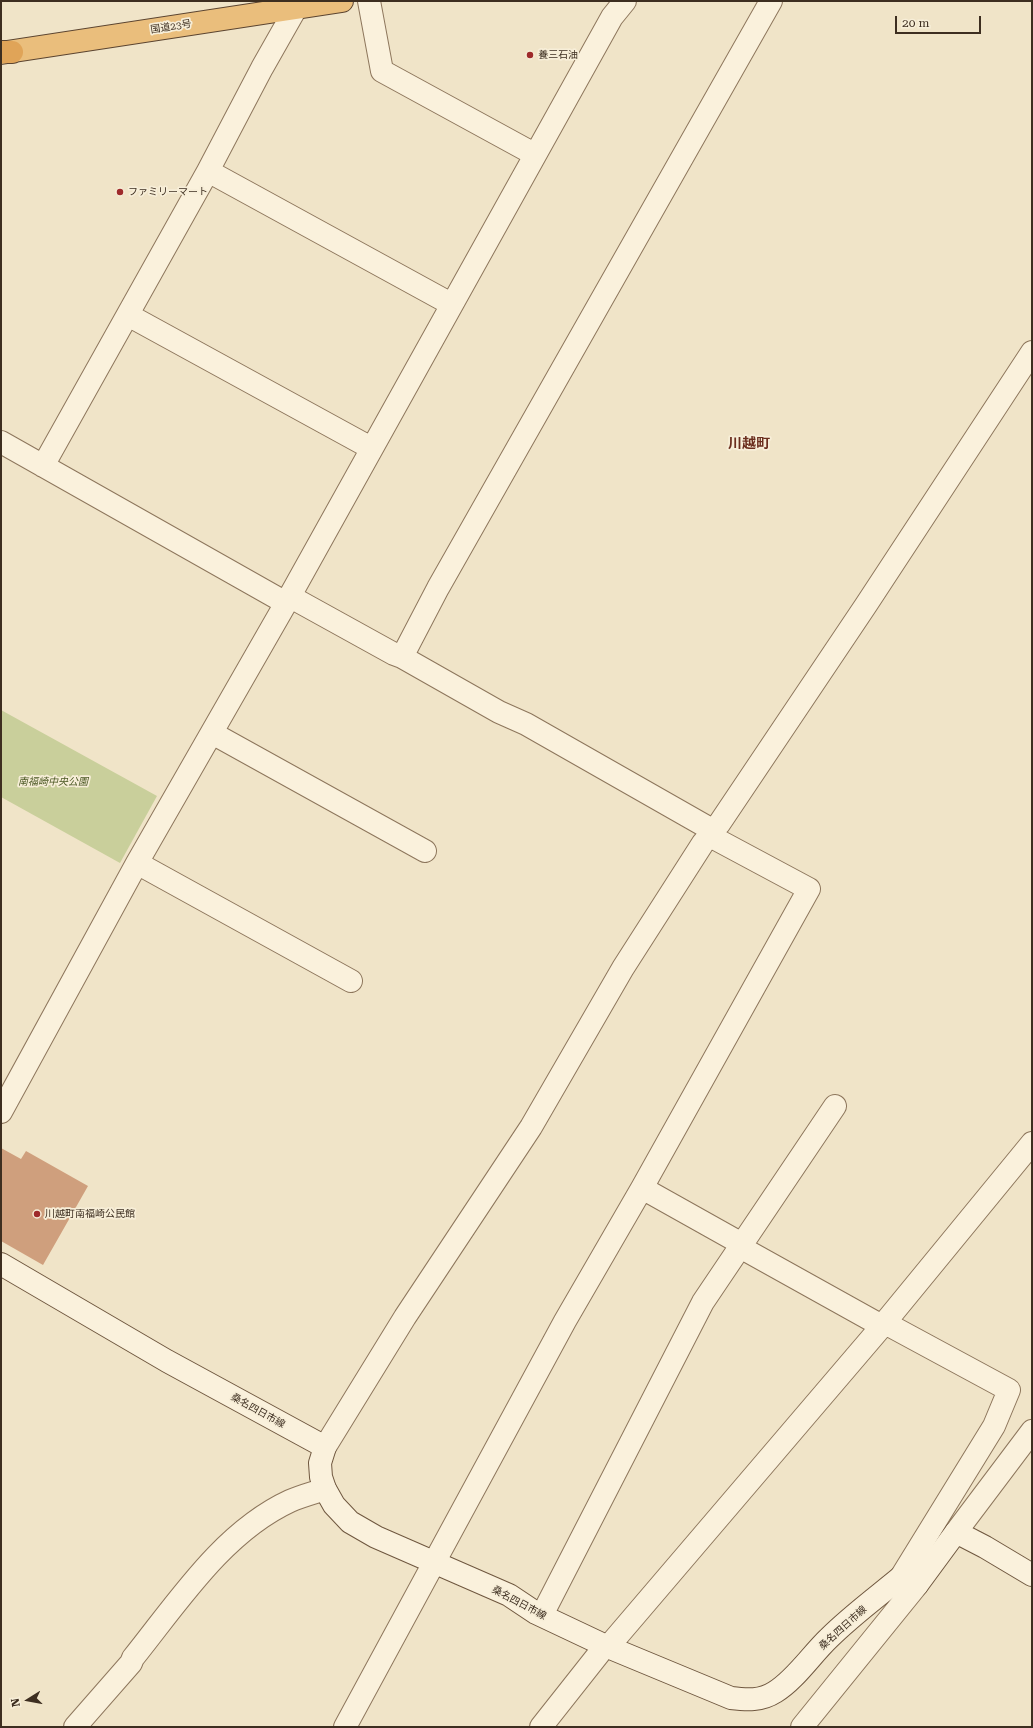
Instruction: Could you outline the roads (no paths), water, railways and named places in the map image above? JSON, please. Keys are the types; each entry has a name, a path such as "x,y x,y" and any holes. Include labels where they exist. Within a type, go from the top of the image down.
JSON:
{"highway":[{"name":"国道23号","path":"5,52 342,1"}],"street":[{"path":"369,1 382,71 534,154"},
{"path":"1,1112 137,863 288,599 534,154 612,17 625,1"},
{"path":"402,657 438,588 771,1"},
{"path":"43,466 208,171 262,68 296,8"},
{"path":"208,171 451,304"},
{"path":"128,315 371,448"},
{"path":"324,1447 405,1317 530,1127 623,968 704,843 712,834 866,605 1032,352"},
{"path":"1,442 288,599 402,657 499,712 526,724 712,834 809,889 642,1188 565,1321 345,1727"},
{"path":"212,733 425,852"},
{"path":"137,863 351,981"},
{"path":"542,1615 703,1302 835,1106"},
{"path":"541,1727 606,1646 884,1324 1032,1142"},
{"path":"642,1188 741,1246 1009,1390 994,1426 909,1581 802,1727"},
{"name":"桑名四日市線","path":"1,1264 167,1361 324,1447 320,1463 320,1477 325,1490 334,1504 350,1522 376,1537 509,1595 542,1615 606,1646 731,1698 748,1700 763,1698 776,1692 801,1669 829,1638 909,1581 956,1532 1032,1431"},
{"path":"78,1726 131,1663 133,1658 207,1567 229,1543 240,1533 272,1511 290,1501 325,1490"},
{"path":"956,1532 985,1547 1032,1575"}],"place":[{"name":"養三石油","path":"530,55"},
{"name":"ファミリーマート","path":"120,192"},
{"name":"川越町南福崎公民館","path":"37,1214"}],"district":[{"name":"川越町","path":"749,444"}],"park label":[{"name":"南福崎中央公園","path":"53,782"}]}
